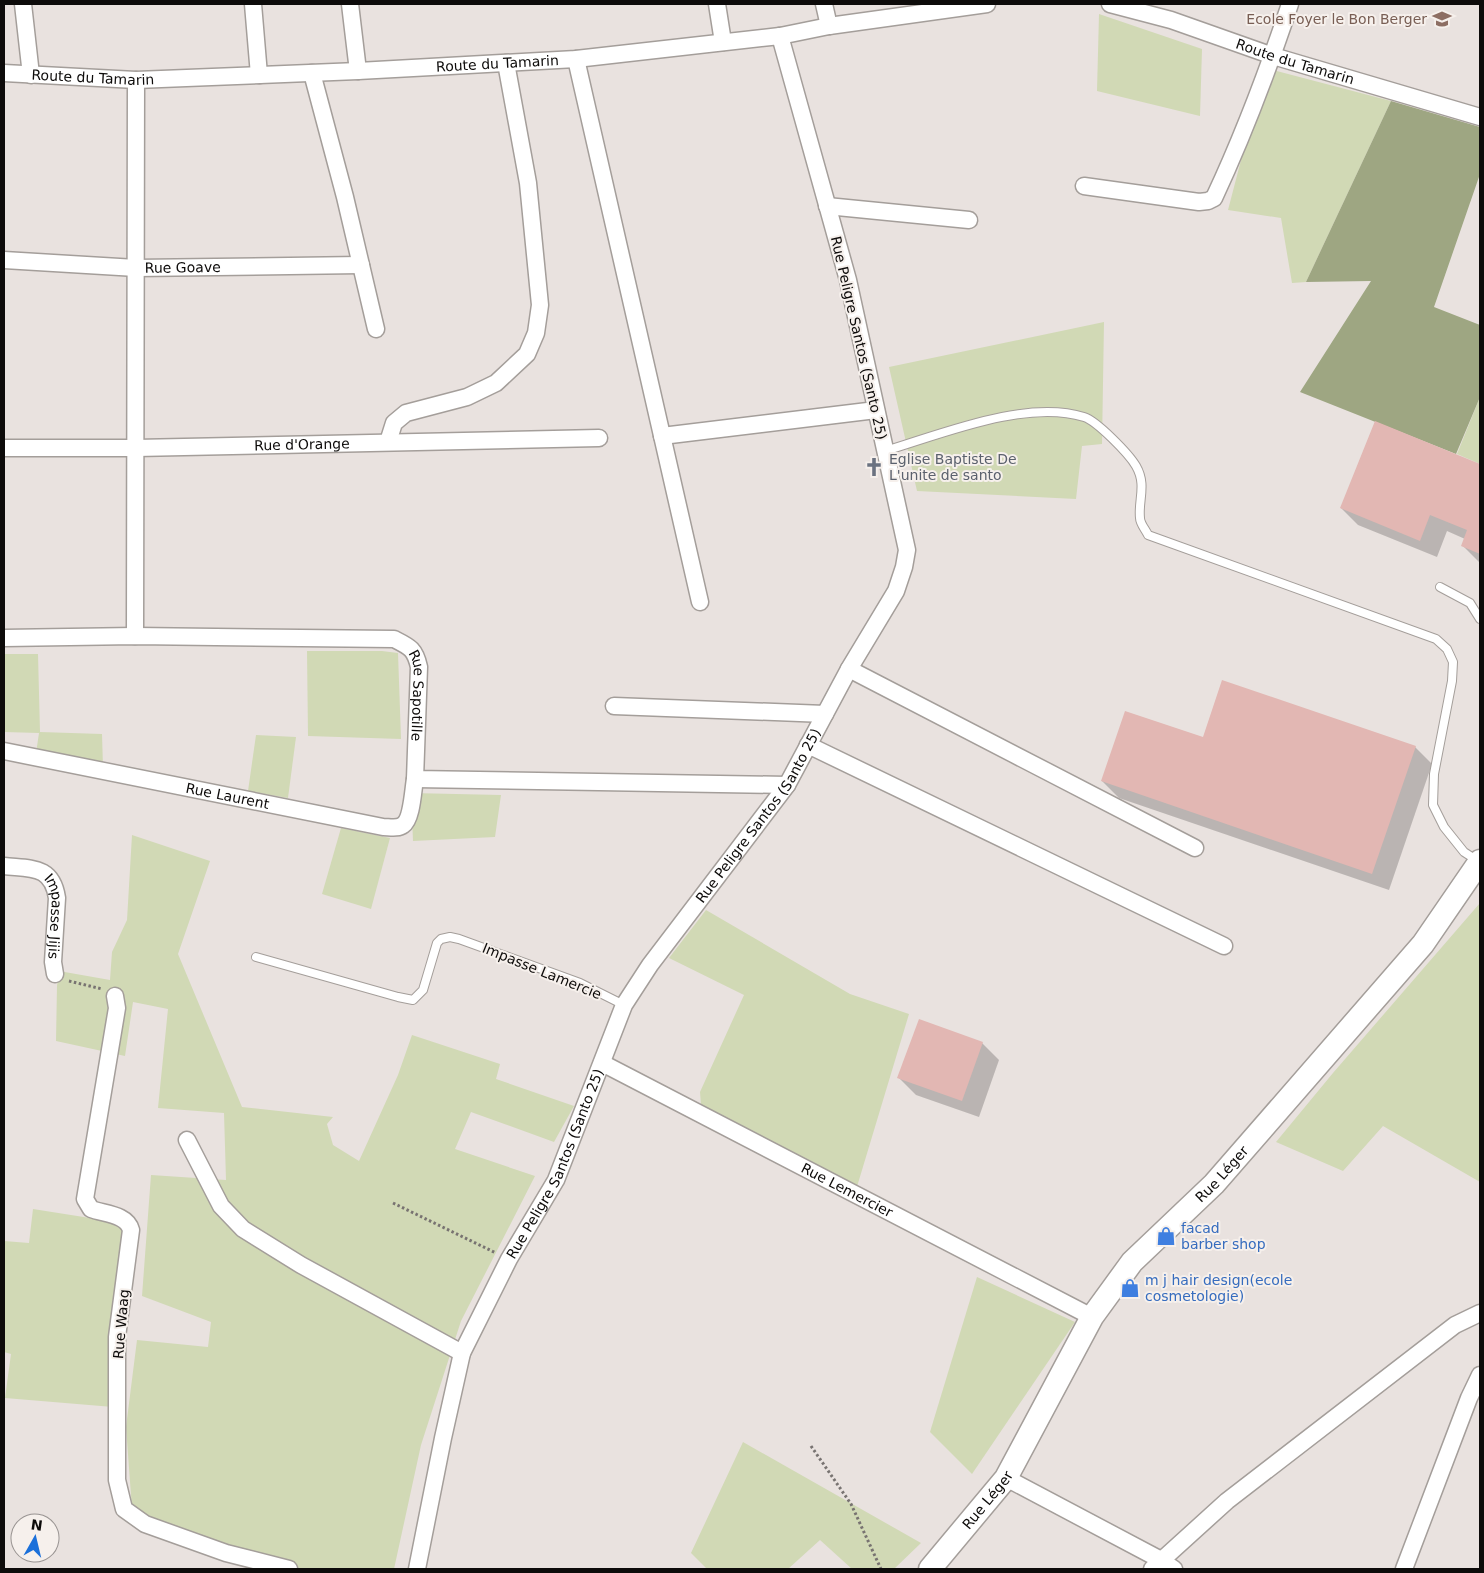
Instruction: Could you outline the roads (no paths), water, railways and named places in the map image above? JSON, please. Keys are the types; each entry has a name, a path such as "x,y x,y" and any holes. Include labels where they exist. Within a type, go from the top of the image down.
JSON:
{"street":[{"path":"23,4 31,75"},
{"path":"253,4 259,75"},
{"path":"350,4 358,71"},
{"path":"717,4 723,42"},
{"path":"824,4 829,26"},
{"name":"Route du Tamarin","path":"4,73 136,80 358,71 576,59 780,36 829,26 987,4"},
{"name":"Route du Tamarin","path":"1110,4 1171,20 1273,56 1480,117"},
{"path":"1084,186 1199,202 1214,198 1240,141 1273,56 1290,4"},
{"name":"Rue Peligre Santos (Santo 25)","path":"417,1569 462,1353 509,1259 556,1180 624,1005 650,965 787,785 849,669 896,591 904,567 907,550 848,280 780,36"},
{"path":"576,59 700,602"},
{"path":"388,442 394,423 406,413 467,397 496,383 527,354 536,333 540,305 528,183 506,63"},
{"path":"312,73 346,197 376,329"},
{"path":"135,636 136,80"},
{"path":"827,206 969,220"},
{"name":"Rue Goave","path":"4,260 136,268 361,265"},
{"path":"662,436 876,410"},
{"name":"Rue d'Orange","path":"4,448 136,448 599,438"},
{"name":"Rue Sapotille","path":"4,638 135,636 394,639 408,646 416,655 419,667 414,779"},
{"path":"849,669 1195,848"},
{"path":"614,706 825,714"},
{"path":"808,745 1224,946"},
{"name":"Rue Laurent","path":"4,751 383,827 403,825 408,818 414,779"},
{"path":"414,779 787,785"},
{"name":"Rue Léger","path":"930,1569 1006,1478 1092,1317 1132,1262 1214,1184 1423,944 1480,862"},
{"name":"Impasse Jijis","path":"4,866 45,872 56,888 53,962 55,974"},
{"name":"Rue Waag","path":"115,996 116,1008 84,1199 90,1209 125,1220 130,1224 131,1230 117,1337 117,1480 124,1509 145,1524 226,1553 289,1569"},
{"name":"Rue Lemercier","path":"602,1064 1092,1317"},
{"path":"187,1140 221,1206 243,1229 301,1265 462,1353"},
{"path":"1006,1478 1162,1566 1227,1501 1455,1325 1480,1313"},
{"path":"1404,1569 1475,1403 1480,1374"}],"lane":[{"path":"885,451 1006,415 1054,412 1086,418 1118,443 1137,467 1143,487 1140,520 1148,535 1436,639 1447,649 1452,662 1452,681 1434,774 1433,805 1444,827 1464,852 1480,862"},
{"path":"1440,587 1470,603 1480,619"},
{"name":"Impasse Lamercie","path":"256,956 398,998 413,1000 423,990 437,943 441,939 450,937 580,983 624,1005"}],"place":[{"name":"Ecole Foyer le Bon Berger","path":"1442,19"},
{"name":"Eglise Baptiste De L'unite de santo","path":"874,467"},
{"name":"facad barber shop","path":"1166,1236"},
{"name":"m j hair design(ecole cosmetologie)","path":"1130,1288"}]}
